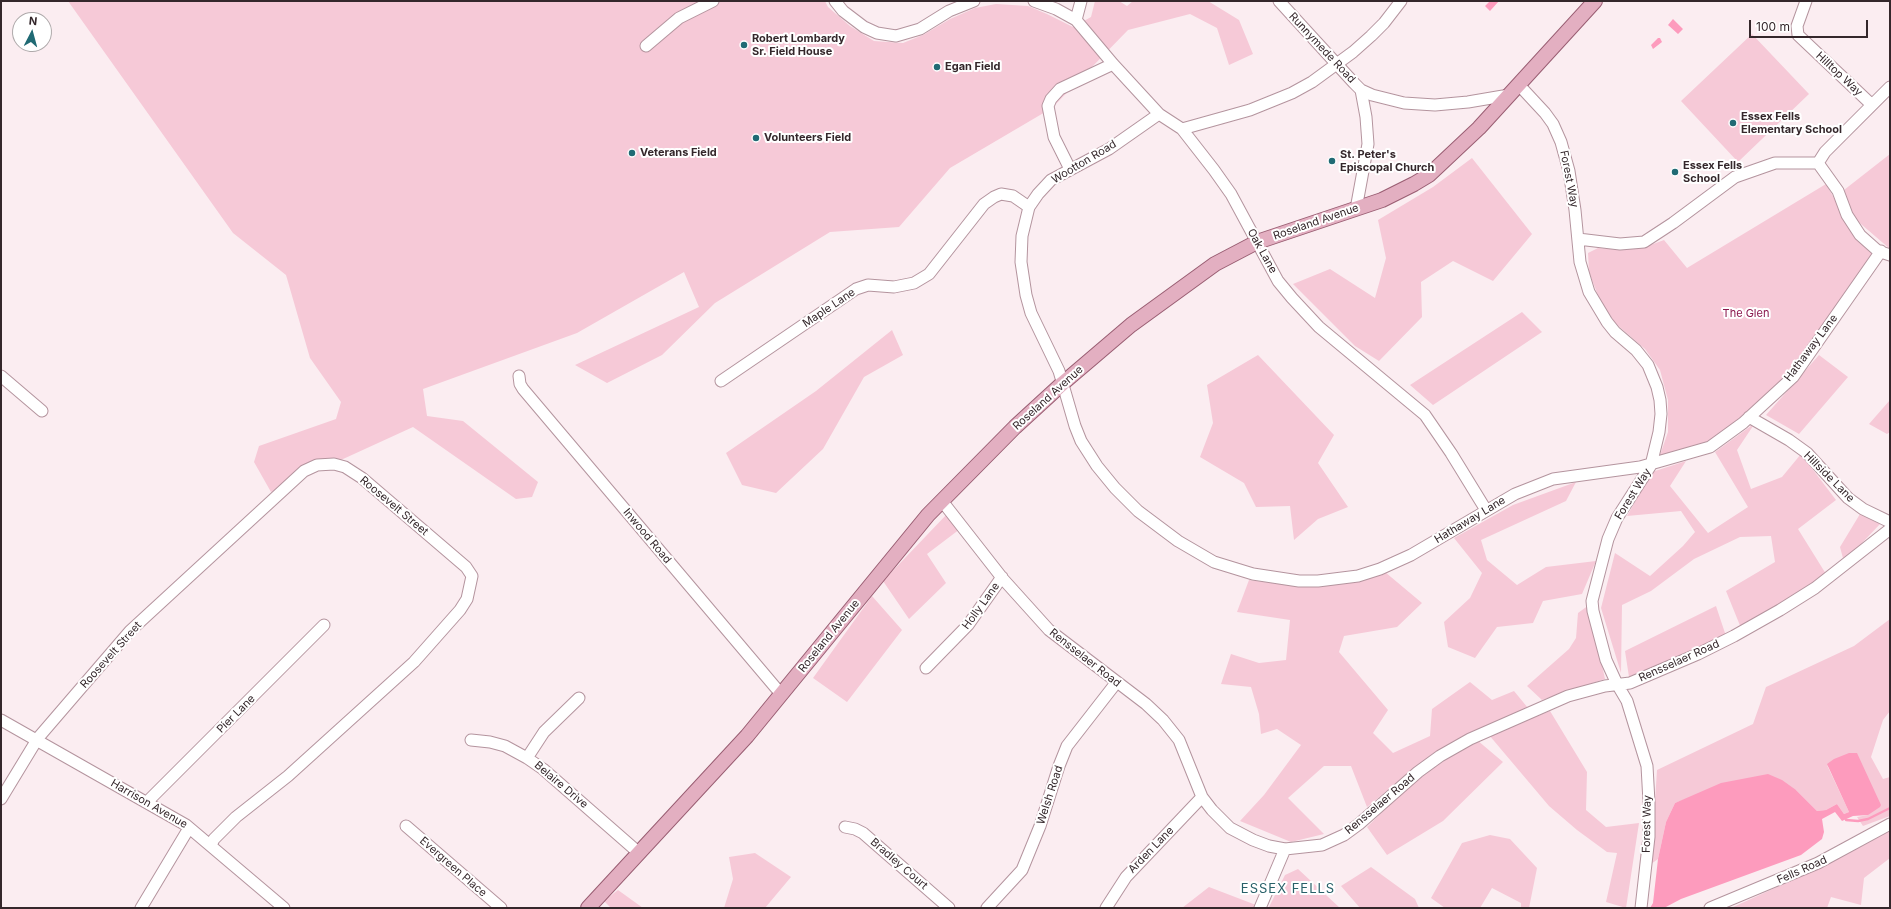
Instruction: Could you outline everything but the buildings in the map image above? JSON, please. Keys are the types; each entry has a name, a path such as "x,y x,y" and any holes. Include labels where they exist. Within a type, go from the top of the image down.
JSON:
{"main road":[{"name":"Roseland Avenue","path":"592,906 746,736 928,515 1015,427 1063,383 1131,325 1215,264 1257,242 1356,209 1399,192 1429,175 1474,133 1595,1"}],"street":[{"path":"646,46 679,18 713,1"},
{"path":"835,1 843,11 864,27 877,33 896,36 920,28 949,11 974,1"},
{"name":"Oak Lane","path":"1034,1 1056,9 1076,20 1113,64 1159,114 1182,129 1231,194 1278,281 1319,327 1425,416 1451,453 1486,510"},
{"path":"1076,20 1081,1"},
{"name":"Runnymede Road","path":"1279,1 1361,90 1386,99 1420,104 1451,104 1514,90"},
{"path":"1182,129 1227,117 1278,99 1312,82 1353,52 1384,23 1401,1"},
{"name":"Hilltop Way","path":"1806,1 1797,26 1798,35 1872,105"},
{"path":"1070,169 1054,137 1048,106 1051,99 1060,89 1113,64"},
{"path":"1818,163 1825,152 1890,87"},
{"path":"1356,209 1368,144 1366,118 1361,90"},
{"name":"Forest Way","path":"1514,90 1545,113 1561,142 1569,171 1580,262 1584,277 1597,308 1615,332 1648,365 1657,387 1661,414 1656,448 1651,465 1617,518 1608,539 1592,601 1593,611 1606,660 1627,701 1647,766 1649,802 1648,837 1641,908"},
{"name":"Wootton Road","path":"1063,383 1031,313 1026,295 1021,262 1022,236 1029,207 1038,194 1051,180 1109,149 1159,114"},
{"path":"1578,240 1620,244 1644,242 1673,223 1735,177 1775,163 1818,163"},
{"path":"1818,163 1838,191 1846,215 1860,235 1885,253"},
{"name":"Maple Lane","path":"722,381 856,289 868,285 894,287 914,283 929,274 984,204 994,197 1001,194 1013,196 1029,207"},
{"name":"Hathaway Lane","path":"1063,383 1075,426 1081,441 1097,466 1115,488 1138,511 1178,541 1214,562 1276,579 1318,581 1358,576 1411,555 1515,494 1553,479 1651,465 1710,447 1749,417 1793,376 1885,253"},
{"path":"1,376 42,411"},
{"name":"Inwood Road","path":"520,376 520,384 523,389 781,694"},
{"name":"Hillside Lane","path":"1749,417 1790,440 1807,453 1848,498 1863,509 1890,522"},
{"name":"Roosevelt Street","path":"1,799 36,740 130,631 304,471 317,465 334,464 345,467 356,474 466,567 472,576 467,599 460,610 414,662 288,776 236,817 214,839 211,845"},
{"name":"Rensselaer Road","path":"942,500 1002,577 1049,630 1116,683 1146,704 1163,720 1179,740 1202,798 1212,810 1230,828 1253,840 1269,846 1285,849 1322,845 1344,835 1359,824 1418,772 1440,756 1470,738 1568,696 1617,684 1630,683 1698,654 1780,610 1815,588 1890,529"},
{"name":"Holly Lane","path":"926,668 968,625 1002,577"},
{"name":"Pier Lane","path":"147,802 324,625"},
{"name":"Welsh Road","path":"987,908 1022,870 1040,826 1067,746 1116,683"},
{"path":"527,758 544,732 579,698"},
{"name":"Harrison Avenue","path":"1,720 147,802 189,828 284,908"},
{"name":"Belaire Drive","path":"471,740 490,742 505,746 527,758 543,769 639,853"},
{"name":"Arden Lane","path":"1106,908 1126,877 1202,798"},
{"name":"Fells Road","path":"1710,908 1818,863 1890,824"},
{"name":"Evergreen Place","path":"406,826 500,908"},
{"name":"Bradley Court","path":"845,827 855,829 863,833 949,908"},
{"path":"141,908 189,828"},
{"path":"1260,908 1285,849"}],"green space":[{"path":"68,1 825,1 828,7 850,26 874,41 903,43 923,35 950,19 975,8 996,4 1028,6 1073,27 1091,17 1095,1 1119,1 1127,6 1133,1 1208,1 1239,20 1253,54 1229,65 1217,28 1190,14 1128,30 1052,108 950,168 899,227 830,232 715,303 662,355 607,383 575,365 699,307 684,272 577,333 423,389 427,416 463,421 538,482 532,497 516,499 413,427 271,492 254,462 259,446 336,419 341,402 310,358 286,275 233,233"},
{"path":"1752,34 1809,94 1738,162 1681,101"},
{"path":"1890,154 1890,249 1854,218 1844,190"},
{"path":"1472,158 1532,234 1493,281 1453,261 1421,282 1422,317 1379,361 1355,346 1293,284 1330,269 1375,298 1386,258 1378,220 1433,187"},
{"name":"The Glen","path":"1826,184 1856,237 1875,257 1835,307 1800,358 1771,391 1745,414 1710,441 1659,458 1668,432 1668,400 1660,370 1645,349 1615,323 1599,298 1589,272 1588,253 1598,248 1621,250 1645,247 1664,240 1687,268"},
{"path":"1522,312 1542,332 1433,405 1410,385"},
{"path":"892,330 903,355 864,377 823,449 776,493 742,485 726,453 816,391"},
{"path":"1258,355 1334,435 1318,463 1348,507 1318,519 1294,540 1290,506 1256,507 1244,483 1200,457 1213,423 1207,385"},
{"path":"1819,355 1848,377 1799,434 1766,415"},
{"path":"1890,400 1890,432 1887,434 1869,424"},
{"path":"1755,423 1737,450 1751,489 1782,477 1801,454 1836,500 1798,529 1826,574 1741,628 1726,591 1775,562 1771,536 1740,537 1694,559 1651,591 1622,605 1621,673 1601,608 1615,553 1650,576 1683,546 1695,532 1681,511 1627,516 1652,472 1686,461 1670,486 1708,533 1748,507 1715,452"},
{"path":"1576,482 1566,501 1481,540 1487,560 1517,585 1546,567 1596,561 1582,594 1543,601 1533,623 1497,627 1475,658 1448,647 1444,622 1470,598 1482,573 1454,538 1513,505"},
{"path":"948,513 960,529 927,554 946,583 909,619 883,581"},
{"path":"1860,514 1880,524 1844,562 1840,547"},
{"path":"1385,572 1422,603 1397,627 1344,636 1339,652 1388,710 1373,733 1393,753 1430,736 1432,709 1470,682 1492,700 1514,691 1528,708 1460,738 1432,754 1367,807 1351,766 1324,766 1288,798 1324,834 1291,842 1240,821 1264,795 1301,745 1277,729 1261,734 1259,714 1251,687 1221,684 1231,654 1259,663 1286,660 1290,620 1237,612 1249,580 1294,586 1344,584"},
{"path":"872,596 902,630 847,702 813,678"},
{"path":"1589,605 1605,679 1542,700 1527,686 1569,649 1576,638 1578,613"},
{"path":"1716,606 1726,636 1629,677 1625,651"},
{"path":"1890,619 1890,711 1883,720 1871,757 1883,779 1890,777 1890,816 1863,826 1857,817 1868,815 1827,765 1849,812 1844,814 1837,804 1826,810 1817,811 1796,790 1694,796 1675,803 1666,822 1658,859 1651,864 1657,770 1753,724 1766,687 1854,646"},
{"path":"1550,711 1587,772 1586,810 1606,827 1639,823 1626,908 1606,902 1617,853 1607,852 1577,830 1549,806 1489,735"},
{"path":"1477,740 1503,762 1443,821 1387,855 1367,827 1417,778"},
{"path":"1890,831 1890,858 1864,878 1861,905 1831,897 1827,908 1731,908 1821,867"},
{"path":"1490,835 1510,839 1537,868 1529,908 1521,908 1521,903 1492,888 1480,908 1445,908 1431,898 1462,843"},
{"path":"755,853 791,877 765,908 724,908 733,879 729,857"},
{"path":"1371,867 1415,899 1419,908 1360,908 1341,886"},
{"path":"1298,869 1340,908 1269,907 1285,875"},
{"path":"1209,887 1256,905 1254,908 1182,908"},
{"path":"618,890 643,908 611,908 604,901"}],"shaded area":[{"path":"1490,1 1499,1 1490,11 1485,6"},
{"path":"1673,19 1683,29 1678,34 1668,25"},
{"path":"1658,38 1660,38 1662,42 1653,49 1651,45"},
{"path":"1849,753 1857,753 1881,805 1880,807 1868,815 1853,816 1842,821 1835,812 1822,819 1824,832 1822,839 1801,855 1681,899 1664,908 1650,908 1653,903 1658,859 1666,822 1675,803 1721,783 1768,774 1782,780 1796,790 1817,811 1826,810 1837,804 1844,814 1849,812 1827,764 1834,759"}],"waterway":[{"path":"1846,820 1858,821 1868,819 1890,808"}],"place":[{"name":"Robert Lombardy Sr. Field House","path":"744,45"},
{"name":"Egan Field","path":"937,67"},
{"name":"Essex Fells Elementary School","path":"1733,123"},
{"name":"Volunteers Field","path":"756,138"},
{"name":"Veterans Field","path":"632,153"},
{"name":"St. Peter's Episcopal Church","path":"1332,161"},
{"name":"Essex Fells School","path":"1675,172"}],"district":[{"name":"ESSEX FELLS","path":"1288,889"}]}
